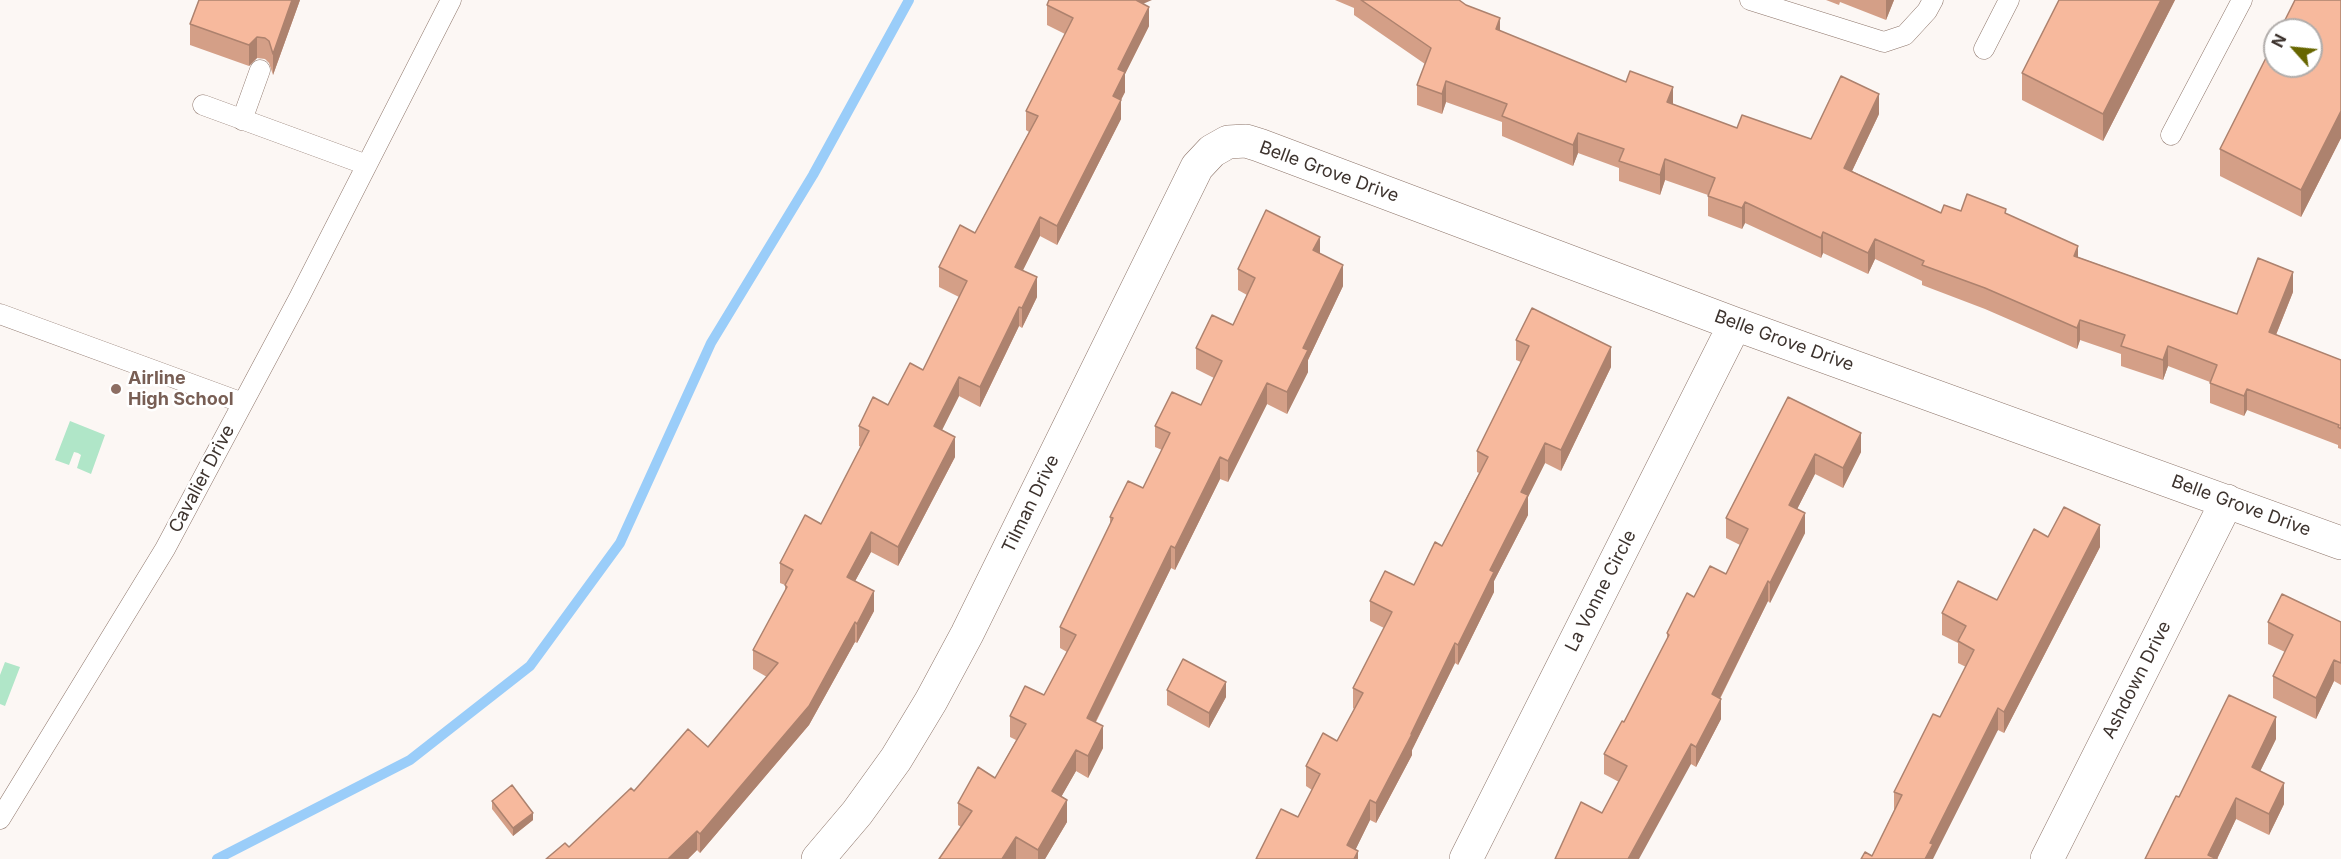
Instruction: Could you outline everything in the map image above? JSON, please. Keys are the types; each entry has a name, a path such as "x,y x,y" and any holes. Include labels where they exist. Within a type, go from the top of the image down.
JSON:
{"street":[{"name":"Belle Grove Drive","path":"1228,142 1246,141 1259,145 1735,324 2341,543"},
{"name":"Tilman Drive","path":"818,859 857,813 896,759 931,701 972,623 1197,167 1212,151 1228,142"},
{"name":"La Vonne Circle","path":"1466,859 1735,324"},
{"name":"Ashdown Drive","path":"2047,859 2227,501"}],"lane":[{"name":"Cavalier Drive","path":"0,819 165,549 451,0"},
{"path":"1750,0 1884,42 1905,34 1927,11 1932,0"},
{"path":"1984,49 2010,0"},
{"path":"2171,135 2242,0"},
{"path":"242,120 260,70"},
{"path":"203,105 367,165"},
{"path":"0,314 243,403"}],"green space":[{"path":"70,421 105,435 91,474 77,468 81,455 78,453 74,452 69,465 55,460"},
{"path":"5,662 20,667 5,706 0,704 0,675"}],"building":[{"path":"199,0 292,0 273,54 269,41 265,38 257,37 249,45 190,24"},
{"path":"1049,0 1136,0 1149,7 1118,69 1125,72 1113,96 1121,100 1057,226 1040,217 1015,267 1037,277 1022,308 1019,307 980,387 959,377 934,426 955,437 898,547 871,532 847,577 874,591 809,706 700,834 697,831 668,859 546,859 565,843 569,847 631,788 634,791 688,729 708,747 778,663 753,650 787,587 785,585 793,570 780,563 805,515 821,524 869,431 859,426 873,397 888,405 910,363 923,370 967,281 939,267 960,225 975,233 1038,116 1026,111 1073,18 1047,5"},
{"path":"1361,0 1459,0 1500,18 1496,29 1626,82 1630,71 1673,87 1667,102 1737,128 1742,115 1811,139 1841,76 1879,94 1844,168 1941,213 1944,205 1961,211 1967,194 2006,209 2005,213 2078,246 2074,256 2237,314 2258,258 2293,272 2269,332 2341,360 2341,429 2339,425 2247,389 2244,396 2210,383 2217,365 2168,346 2163,360 2121,346 2125,335 2080,320 2077,328 1985,288 1922,265 1924,261 1875,239 1868,253 1823,232 1821,238 1745,202 1742,208 1708,196 1715,178 1665,159 1660,175 1619,161 1624,149 1578,133 1573,145 1502,116 1507,104 1446,81 1442,94 1417,85 1431,48"},
{"path":"2059,0 2161,0 2103,114 2022,73"},
{"path":"2295,0 2341,0 2341,111 2301,190 2220,149 2263,64 2263,78 2323,78 2323,18 2286,18"},
{"path":"1266,210 1320,237 1313,250 1343,265 1303,348 1308,350 1287,392 1267,383 1228,461 1220,457 1175,548 1171,546 1087,718 1103,726 1088,756 1076,750 1052,791 1067,800 1038,850 1016,837 1002,859 939,859 972,811 958,803 978,767 995,778 1026,724 1010,716 1025,686 1044,695 1076,635 1060,627 1113,518 1110,517 1128,481 1143,488 1170,433 1155,426 1172,392 1201,405 1222,361 1196,348 1212,315 1233,325 1255,278 1238,269"},
{"path":"1532,308 1611,347 1561,450 1545,443 1521,492 1528,495 1490,570 1494,572 1458,645 1455,643 1376,803 1370,800 1347,845 1358,851 1354,859 1256,859 1281,809 1298,817 1320,774 1306,766 1323,733 1337,741 1363,693 1353,688 1392,612 1370,601 1385,571 1414,585 1435,542 1442,546 1488,457 1477,451 1529,346 1516,340"},
{"path":"1788,397 1861,433 1843,468 1815,454 1789,505 1805,513 1770,583 1768,581 1712,694 1721,699 1696,747 1691,744 1628,859 1555,859 1581,802 1602,813 1627,766 1604,754 1622,721 1624,722 1669,635 1667,633 1687,593 1694,597 1710,566 1726,574 1748,529 1726,518"},
{"path":"2064,507 2100,525 2004,712 1998,708 1930,843 1933,844 1925,859 1861,859 1865,852 1872,856 1902,795 1894,792 1933,714 1940,717 1974,650 1958,641 1966,626 1942,613 1958,581 1997,600 2034,529 2048,537"},
{"path":"2282,594 2341,622 2341,663 2334,660 2316,698 2273,676 2293,635 2268,622"},
{"path":"1183,659 1226,682 1209,713 1167,690"},
{"path":"2229,695 2276,717 2252,767 2284,783 2269,814 2236,798 2208,855 2217,859 2145,859 2176,796 2179,797"},
{"path":"512,785 533,813 513,828 492,801"}],"waterway":[{"path":"217,859 410,760 530,666 620,543 711,343 813,175 909,0"}],"place":[{"name":"Airline High School","path":"116,389"}]}
